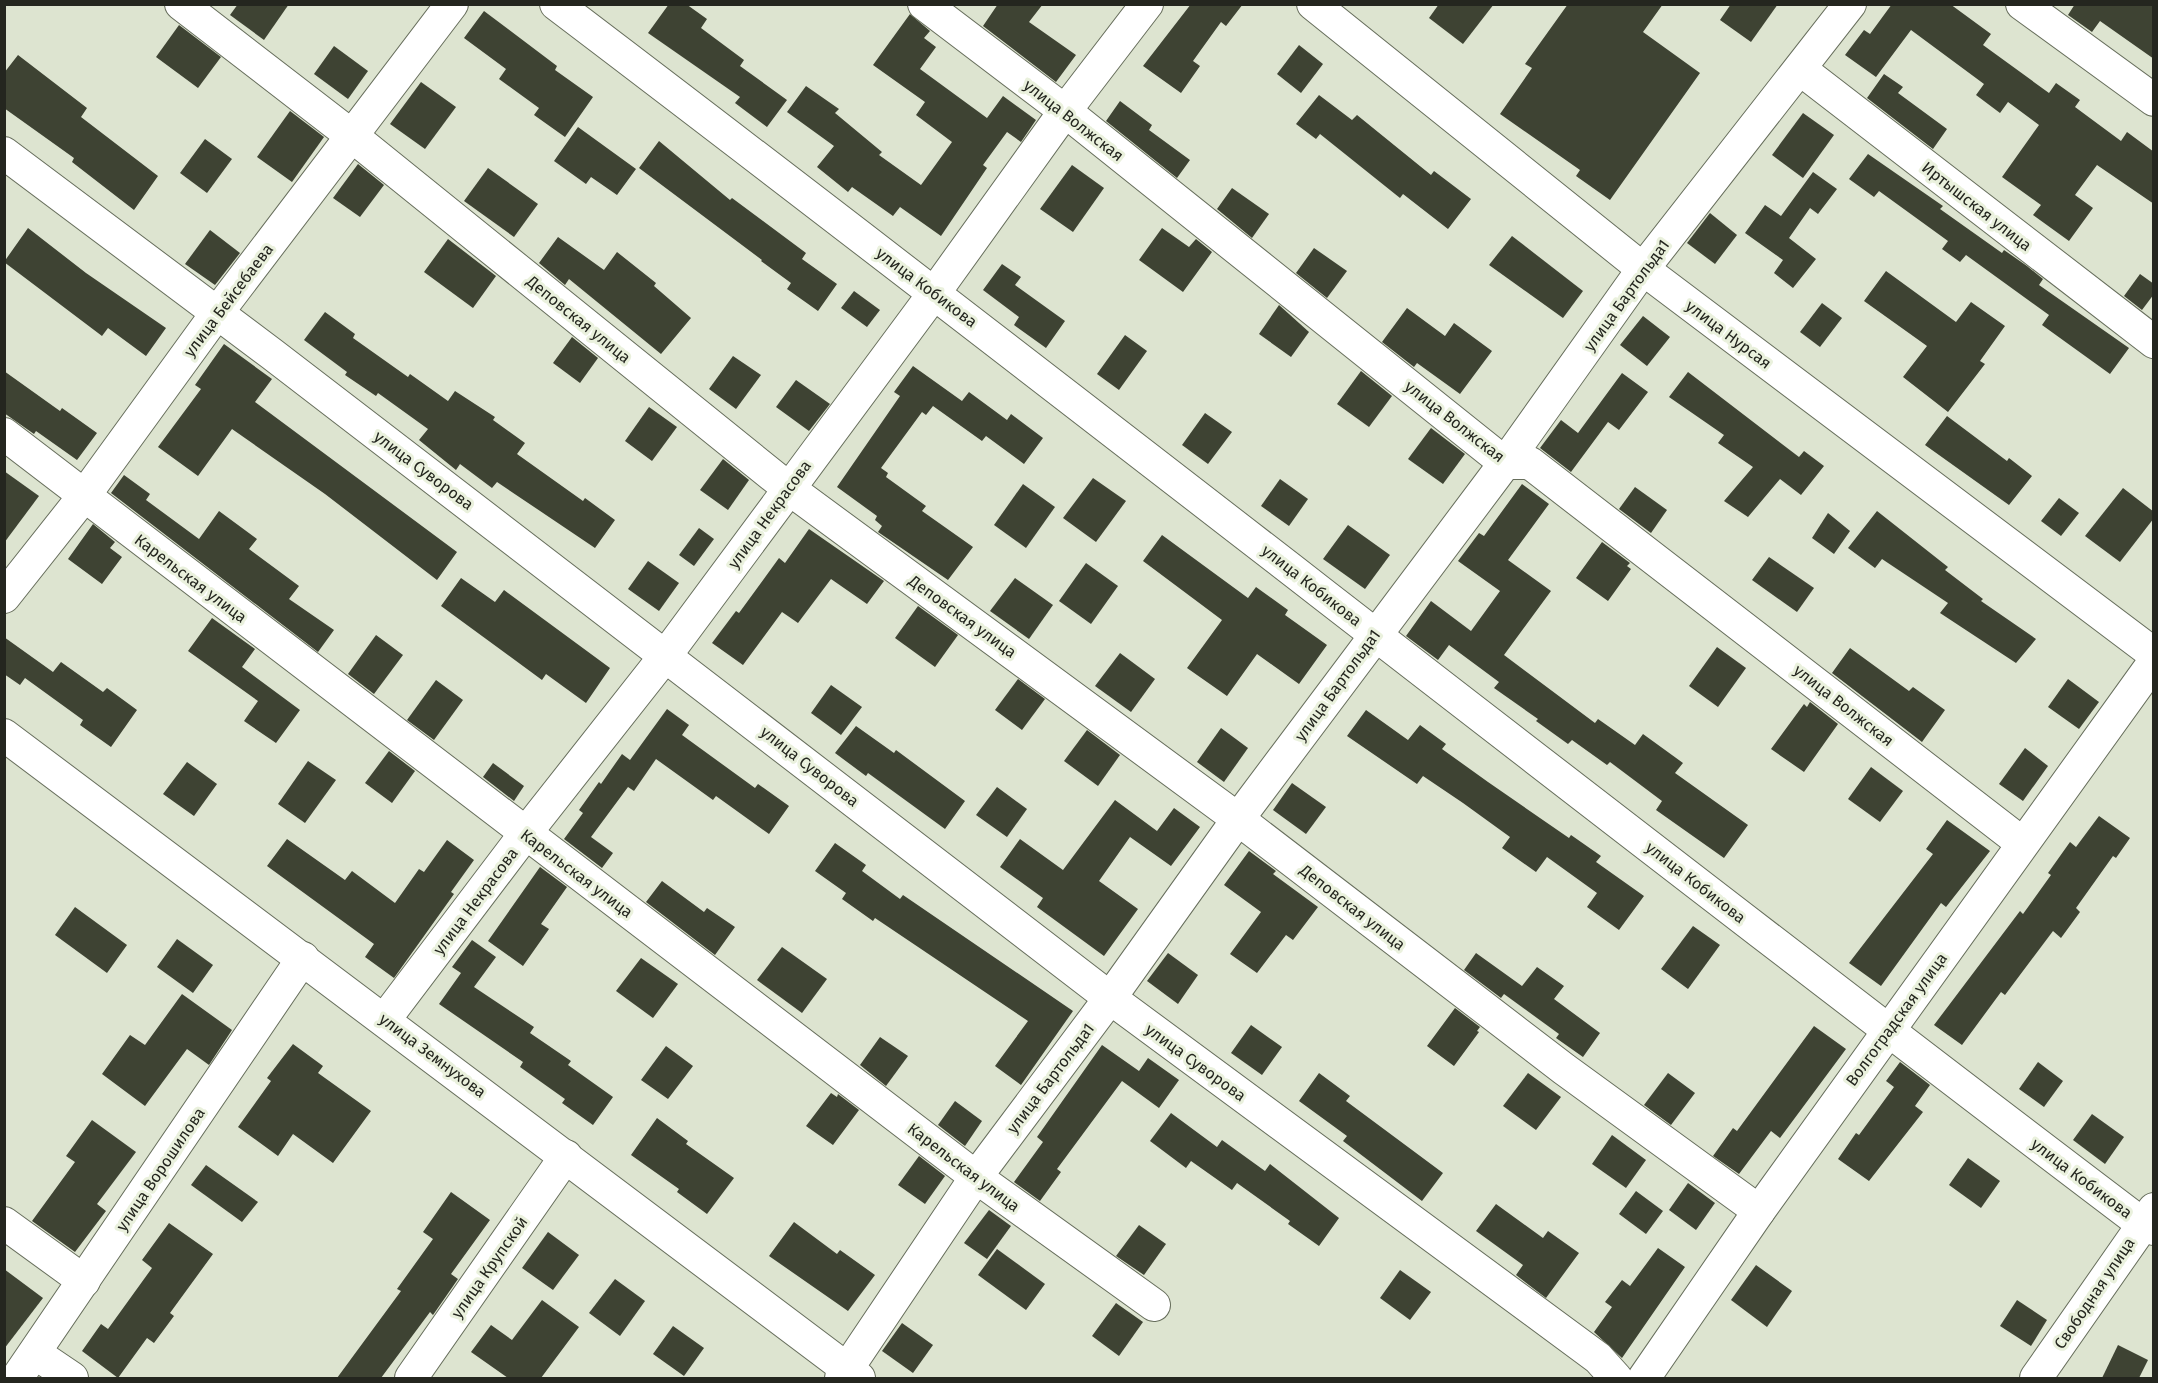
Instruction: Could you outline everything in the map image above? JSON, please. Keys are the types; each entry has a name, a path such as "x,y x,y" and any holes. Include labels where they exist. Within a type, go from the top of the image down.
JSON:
{"street":[{"name":"Деповская улица","path":"181,4 352,136 788,488 1238,819 1564,1069 1759,1211"},
{"name":"улица Бейсебаева","path":"4,597 84,496 217,313 453,4"},
{"name":"улица Кобикова","path":"556,4 935,292 1888,1031 2150,1220"},
{"name":"улица Волжская","path":"924,4 1065,111 1504,463 1530,463 2022,843"},
{"name":"улица Некрасова","path":"386,1019 525,834 666,655 935,292 1065,111 1147,4"},
{"name":"улица Нурсая","path":"1313,4 1643,269 2154,654"},
{"name":"улица Бартольда1","path":"849,1376 976,1177 1110,998 1238,819 1504,463 1643,269 1850,4"},
{"path":"2022,4 2154,100"},
{"name":"Иртышская улица","path":"1800,69 2154,342"},
{"name":"улица Суворова","path":"4,153 666,655 1110,998 1598,1358 1616,1378"},
{"name":"Карельская улица","path":"4,434 976,1177 1154,1305"},
{"name":"Волгоградская улица","path":"1644,1378 1759,1211 2154,662"},
{"name":"улица Земнухова","path":"4,735 386,1019 849,1376"},
{"name":"улица Ворошилова","path":"17,1378 303,958"},
{"name":"улица Крупской","path":"411,1378 566,1156"},
{"name":"Свободная улица","path":"2036,1378 2150,1220"},
{"path":"4,1223 84,1281"},
{"path":"35,1353 72,1378"}],"building":[{"path":"238,4 289,4 264,40 230,15"},
{"path":"669,4 686,4 707,19 701,28 744,60 740,66 787,100 767,127 735,103 740,97 648,33"},
{"path":"998,4 1043,4 1029,22 1076,55 1056,82 983,26"},
{"path":"1191,4 1243,4 1226,26 1221,22 1193,61 1200,66 1181,93 1143,66"},
{"path":"1439,4 1494,4 1463,44 1429,18"},
{"path":"1568,4 1663,4 1643,32 1700,73 1610,200 1576,176 1580,170 1500,114 1532,68 1525,64"},
{"path":"1731,4 1778,4 1751,42 1720,20"},
{"path":"1892,4 1950,4 1991,34 1983,45 2049,93 2056,83 2080,100 2075,107 2121,141 2127,132 2154,152 2154,204 2097,165 2075,195 2093,208 2069,241 2033,215 2041,205 2002,177 2039,125 2008,102 2000,113 1976,95 1984,84 1911,30 1876,77 1845,55 1864,30 1870,34"},
{"path":"2075,4 2154,4 2154,59 2100,21 2092,32 2068,15"},
{"path":"484,11 557,66 555,70 593,97 565,137 534,115 539,108 499,79 506,69 464,38"},
{"path":"910,14 930,31 924,38 936,47 920,69 987,118 1003,96 1036,120 1021,142 1007,132 983,165 987,168 941,236 900,207 893,216 852,187 848,192 817,167 834,146 787,112 806,86 839,109 835,113 882,152 879,155 921,185 952,142 916,115 925,102 873,65"},
{"path":"179,25 221,57 198,88 156,57"},
{"path":"1299,45 1323,64 1301,93 1277,74"},
{"path":"334,46 368,71 348,99 314,74"},
{"path":"18,55 87,108 81,117 158,176 134,210 72,162 74,158 4,108 4,73"},
{"path":"1884,74 1903,87 1898,93 1947,129 1933,149 1867,98"},
{"path":"421,82 456,107 425,149 390,124"},
{"path":"1319,95 1352,120 1357,115 1431,175 1434,171 1471,199 1448,229 1403,194 1400,198 1320,134 1316,139 1296,124"},
{"path":"1120,101 1152,125 1149,130 1190,160 1177,178 1106,121"},
{"path":"290,111 324,137 292,182 257,157"},
{"path":"1803,113 1834,135 1803,178 1772,155"},
{"path":"578,127 636,169 617,195 591,177 586,184 554,161"},
{"path":"205,139 232,159 207,193 180,173"},
{"path":"659,141 730,200 732,198 806,253 802,259 837,284 818,311 787,289 791,283 639,168"},
{"path":"1868,154 1943,206 1940,209 2002,253 2004,250 2027,266 2043,279 2039,285 2129,348 2110,374 2042,325 2049,315 1966,255 1960,262 1942,249 1948,241 1879,191 1874,197 1849,179"},
{"path":"358,164 384,185 360,217 333,198"},
{"path":"1072,165 1104,188 1073,232 1040,209"},
{"path":"488,168 538,204 514,237 464,201"},
{"path":"1813,172 1837,189 1818,214 1810,208 1789,238 1816,259 1793,288 1774,273 1783,260 1745,233 1765,205 1781,216"},
{"path":"1232,188 1269,214 1252,238 1217,209"},
{"path":"1710,213 1737,235 1715,264 1687,243"},
{"path":"28,228 86,273 166,328 146,356 108,328 102,336 4,262"},
{"path":"1162,228 1189,247 1196,239 1212,252 1183,292 1139,260"},
{"path":"210,230 240,253 215,285 185,264"},
{"path":"1512,236 1583,291 1563,318 1489,265"},
{"path":"558,237 604,270 617,252 656,283 654,286 691,318 661,354 569,279 565,285 539,263"},
{"path":"448,239 496,276 473,308 424,272"},
{"path":"1314,248 1347,271 1327,298 1296,273"},
{"path":"1002,264 1021,277 1015,285 1065,321 1046,348 1014,325 1019,317 983,290"},
{"path":"1886,271 1956,322 1971,302 2005,326 1980,361 1985,364 1948,412 1903,377 1927,346 1864,301"},
{"path":"2140,274 2154,284 2154,294 2142,310 2124,296"},
{"path":"854,291 880,310 867,327 841,308"},
{"path":"1822,303 1842,318 1820,347 1800,332"},
{"path":"1279,305 1309,332 1291,357 1259,334"},
{"path":"1407,308 1445,336 1454,323 1492,351 1460,394 1417,363 1414,367 1382,342"},
{"path":"325,312 355,334 353,338 408,377 410,374 448,401 455,391 495,417 493,420 525,443 517,454 583,501 585,498 615,520 595,548 497,482 492,488 460,464 456,470 419,440 428,429 378,393 376,396 345,375 347,372 304,340"},
{"path":"1643,316 1670,337 1647,366 1620,345"},
{"path":"1125,335 1147,351 1119,390 1097,374"},
{"path":"572,337 598,358 580,383 553,363"},
{"path":"224,344 272,379 255,402 457,552 437,580 325,494 232,429 198,476 158,447 201,389 195,385"},
{"path":"733,356 761,375 736,409 709,389"},
{"path":"913,366 962,401 969,392 1007,420 1011,414 1043,438 1024,464 986,436 982,441 933,406 926,415 922,412 881,468 888,473 886,477 926,506 922,511 973,547 948,580 878,532 882,526 875,520 877,516 837,487 900,396 894,392"},
{"path":"4,371 60,411 62,408 97,433 77,460 36,431 34,434 4,413"},
{"path":"1361,371 1392,396 1369,427 1337,404"},
{"path":"1688,372 1799,457 1804,451 1824,466 1801,495 1780,479 1748,517 1724,501 1753,467 1718,443 1724,435 1669,397"},
{"path":"1622,373 1648,392 1619,430 1608,422 1571,472 1540,448 1561,420 1578,433"},
{"path":"796,380 830,404 809,431 776,407"},
{"path":"649,407 677,427 652,461 625,441"},
{"path":"1205,413 1232,432 1208,464 1182,445"},
{"path":"1947,416 2007,461 2009,458 2032,476 2009,505 1925,445"},
{"path":"1431,428 1465,454 1443,484 1408,459"},
{"path":"723,459 749,480 728,510 700,490"},
{"path":"4,471 39,496 4,543"},
{"path":"124,475 150,494 146,500 199,539 219,511 257,539 249,549 299,586 289,599 334,630 318,652 111,493"},
{"path":"1093,478 1126,501 1096,542 1063,518"},
{"path":"1280,479 1308,499 1289,526 1261,506"},
{"path":"1023,484 1055,507 1026,548 994,525"},
{"path":"1522,484 1549,504 1508,560 1551,591 1504,655 1595,723 1598,719 1635,745 1643,734 1683,763 1675,773 1748,825 1724,858 1656,810 1662,801 1610,762 1607,765 1572,740 1568,744 1536,721 1538,719 1494,688 1499,682 1449,645 1438,660 1406,636 1431,601 1471,631 1500,591 1458,561 1479,533 1484,536"},
{"path":"1635,487 1667,510 1651,533 1619,509"},
{"path":"2123,488 2154,512 2154,518 2120,562 2085,536"},
{"path":"2059,498 2079,513 2061,536 2041,521"},
{"path":"1877,511 1948,567 1945,570 1983,599 1981,601 2036,639 2016,663 1940,613 1948,603 1882,559 1875,568 1848,548"},
{"path":"1828,513 1850,531 1834,554 1812,538"},
{"path":"93,524 115,542 110,548 122,557 102,584 68,559"},
{"path":"1348,525 1390,555 1365,589 1323,559"},
{"path":"699,528 714,539 694,566 679,555"},
{"path":"809,529 884,581 867,604 831,579 798,623 782,612 743,665 712,643 736,611 739,613 779,558 785,563"},
{"path":"1162,535 1248,598 1256,587 1288,610 1285,615 1327,645 1299,684 1257,654 1227,696 1187,668 1222,620 1143,561"},
{"path":"1602,542 1630,563 1627,566 1631,569 1608,601 1576,578"},
{"path":"1769,557 1814,588 1797,612 1752,580"},
{"path":"648,561 679,583 659,611 628,589"},
{"path":"1086,563 1118,586 1091,624 1059,601"},
{"path":"461,578 495,602 504,590 610,668 586,703 546,674 542,680 441,606"},
{"path":"1015,578 1053,605 1029,639 990,611"},
{"path":"918,606 958,635 935,667 895,638"},
{"path":"212,618 255,649 242,667 300,710 276,743 244,721 258,701 188,651"},
{"path":"376,635 403,655 374,694 348,674"},
{"path":"4,637 53,672 61,662 103,692 107,688 137,710 111,747 80,725 83,720 25,678 20,685 4,674"},
{"path":"1717,647 1746,668 1718,707 1689,686"},
{"path":"1850,648 1909,691 1913,687 1945,710 1922,742 1832,673"},
{"path":"1120,653 1155,679 1131,712 1095,686"},
{"path":"1018,679 1045,699 1022,730 995,710"},
{"path":"2068,679 2099,702 2079,729 2048,707"},
{"path":"436,680 463,700 434,740 407,720"},
{"path":"831,685 862,707 841,735 811,713"},
{"path":"1810,702 1838,724 1804,772 1771,749 1804,704 1807,707"},
{"path":"667,709 689,725 682,735 755,788 758,784 789,806 769,834 716,796 713,800 656,759 634,791 628,787 591,837 613,853 602,868 564,839 583,813 579,810 599,782 601,784 622,754 630,760"},
{"path":"1366,710 1408,740 1420,725 1446,744 1442,749 1569,838 1571,835 1601,856 1596,862 1644,896 1619,930 1587,907 1597,893 1547,857 1536,872 1502,848 1510,837 1463,803 1423,776 1417,784 1347,736"},
{"path":"856,726 894,753 896,750 965,801 945,829 868,773 866,776 835,753"},
{"path":"1221,728 1248,748 1224,782 1197,762"},
{"path":"1087,730 1120,755 1098,786 1064,761"},
{"path":"2025,748 2048,766 2023,801 1999,784"},
{"path":"389,751 415,771 392,803 365,783"},
{"path":"308,761 336,780 305,823 278,804"},
{"path":"187,762 217,784 194,816 163,794"},
{"path":"493,763 524,786 514,801 483,777"},
{"path":"1871,767 1903,791 1880,822 1848,799"},
{"path":"1292,783 1326,807 1306,834 1273,810"},
{"path":"997,787 1027,809 1007,837 976,815"},
{"path":"1115,800 1157,831 1174,808 1200,827 1171,866 1130,837 1099,881 1138,909 1104,956 1037,907 1043,898 1000,867 1020,839 1063,870"},
{"path":"2099,816 2130,838 2116,858 2113,856 2076,908 2080,912 2061,938 2053,931 2005,995 2001,992 1962,1045 1934,1025 2020,911 2023,914 2051,875 2048,873 2070,842 2076,847"},
{"path":"1947,820 1990,851 1946,907 1941,903 1881,986 1849,963 1933,854 1926,849"},
{"path":"287,839 345,880 352,871 395,903 419,869 424,872 447,840 474,860 451,892 454,894 394,978 365,957 374,944 267,866"},
{"path":"835,843 866,865 862,871 900,899 903,895 1073,1011 1021,1085 995,1066 1028,1021 875,918 873,921 842,899 846,893 815,871"},
{"path":"1249,851 1276,871 1273,874 1318,907 1293,940 1286,935 1257,973 1230,954 1261,912 1224,885"},
{"path":"540,867 567,887 541,924 549,929 523,966 488,941"},
{"path":"662,881 704,912 707,908 735,927 715,955 646,902"},
{"path":"75,907 127,945 107,973 55,935"},
{"path":"1693,926 1720,945 1688,989 1661,969"},
{"path":"177,939 213,965 193,993 157,967"},
{"path":"472,940 496,957 474,987 534,1027 530,1033 571,1061 568,1065 613,1097 593,1125 562,1103 565,1099 520,1067 523,1062 439,1004 461,973 452,967"},
{"path":"782,947 827,979 802,1013 757,980"},
{"path":"1168,953 1198,975 1178,1004 1147,981"},
{"path":"1476,953 1522,986 1537,967 1564,986 1554,999 1600,1033 1583,1057 1556,1038 1559,1034 1504,994 1501,998 1464,970"},
{"path":"641,958 678,984 653,1018 616,991"},
{"path":"182,994 232,1030 209,1065 187,1049 145,1106 102,1074 130,1035 145,1045"},
{"path":"1455,1008 1480,1027 1477,1031 1479,1032 1454,1066 1427,1046"},
{"path":"1251,1025 1282,1047 1262,1075 1231,1053"},
{"path":"1814,1026 1846,1049 1780,1138 1771,1131 1739,1174 1713,1156 1733,1128 1737,1131"},
{"path":"880,1037 908,1056 886,1086 860,1065"},
{"path":"293,1044 323,1066 318,1073 371,1111 333,1163 293,1134 278,1156 238,1127 271,1081 267,1078"},
{"path":"1102,1045 1139,1071 1148,1058 1179,1080 1159,1108 1122,1081 1057,1169 1061,1172 1040,1201 1014,1182 1043,1142 1037,1137"},
{"path":"666,1046 693,1066 668,1099 641,1080"},
{"path":"1900,1062 1930,1085 1915,1106 1923,1112 1869,1181 1838,1159 1856,1133 1859,1135 1894,1087 1886,1081"},
{"path":"2038,1062 2063,1081 2044,1107 2019,1089"},
{"path":"1319,1073 1350,1096 1346,1101 1443,1173 1422,1201 1343,1141 1347,1136 1299,1101"},
{"path":"1528,1073 1561,1097 1536,1130 1503,1106"},
{"path":"1668,1073 1695,1093 1671,1125 1644,1105"},
{"path":"831,1093 837,1097 838,1094 859,1110 833,1145 806,1126"},
{"path":"955,1101 982,1121 965,1146 938,1125"},
{"path":"1171,1113 1217,1147 1222,1140 1265,1171 1270,1164 1339,1218 1319,1246 1288,1224 1290,1221 1237,1183 1232,1190 1191,1161 1186,1168 1150,1141"},
{"path":"2092,1114 2124,1137 2105,1164 2073,1140"},
{"path":"657,1118 688,1141 686,1144 734,1178 707,1214 677,1192 679,1189 631,1155"},
{"path":"92,1120 136,1152 97,1204 106,1211 75,1252 32,1221 75,1162 66,1156"},
{"path":"1612,1135 1646,1160 1626,1188 1592,1164"},
{"path":"919,1156 945,1176 925,1204 898,1185"},
{"path":"1968,1158 2000,1181 1981,1208 1949,1185"},
{"path":"206,1165 258,1202 242,1222 191,1185"},
{"path":"1688,1183 1715,1203 1696,1230 1669,1210"},
{"path":"1636,1191 1663,1211 1646,1234 1619,1214"},
{"path":"451,1192 490,1220 451,1274 458,1279 433,1315 430,1312 381,1378 337,1378 401,1291 397,1289 433,1239 423,1232"},
{"path":"1496,1204 1543,1238 1548,1231 1579,1253 1546,1298 1516,1275 1523,1265 1476,1231"},
{"path":"989,1210 1011,1226 987,1259 964,1243"},
{"path":"794,1222 837,1254 840,1250 875,1275 848,1311 769,1256"},
{"path":"169,1223 213,1254 170,1313 174,1316 154,1343 147,1338 118,1378 82,1351 101,1324 108,1329 152,1268 142,1260"},
{"path":"1139,1225 1166,1244 1144,1275 1116,1256"},
{"path":"548,1232 579,1255 553,1290 522,1268"},
{"path":"1658,1248 1685,1267 1622,1358 1594,1332 1612,1307 1605,1302 1622,1280 1630,1286"},
{"path":"997,1249 1045,1284 1026,1310 978,1275"},
{"path":"1756,1265 1792,1291 1767,1327 1731,1300"},
{"path":"4,1269 43,1298 4,1349"},
{"path":"1400,1270 1431,1292 1410,1320 1380,1298"},
{"path":"615,1279 645,1301 620,1336 589,1313"},
{"path":"542,1300 579,1327 541,1378 508,1378 471,1352 491,1325 512,1340"},
{"path":"2017,1300 2047,1320 2031,1346 2000,1326"},
{"path":"1116,1303 1143,1322 1119,1356 1092,1336"},
{"path":"902,1323 933,1345 913,1373 882,1351"},
{"path":"673,1326 704,1348 684,1376 653,1354"},
{"path":"2118,1345 2148,1360 2139,1378 2102,1378"}]}
